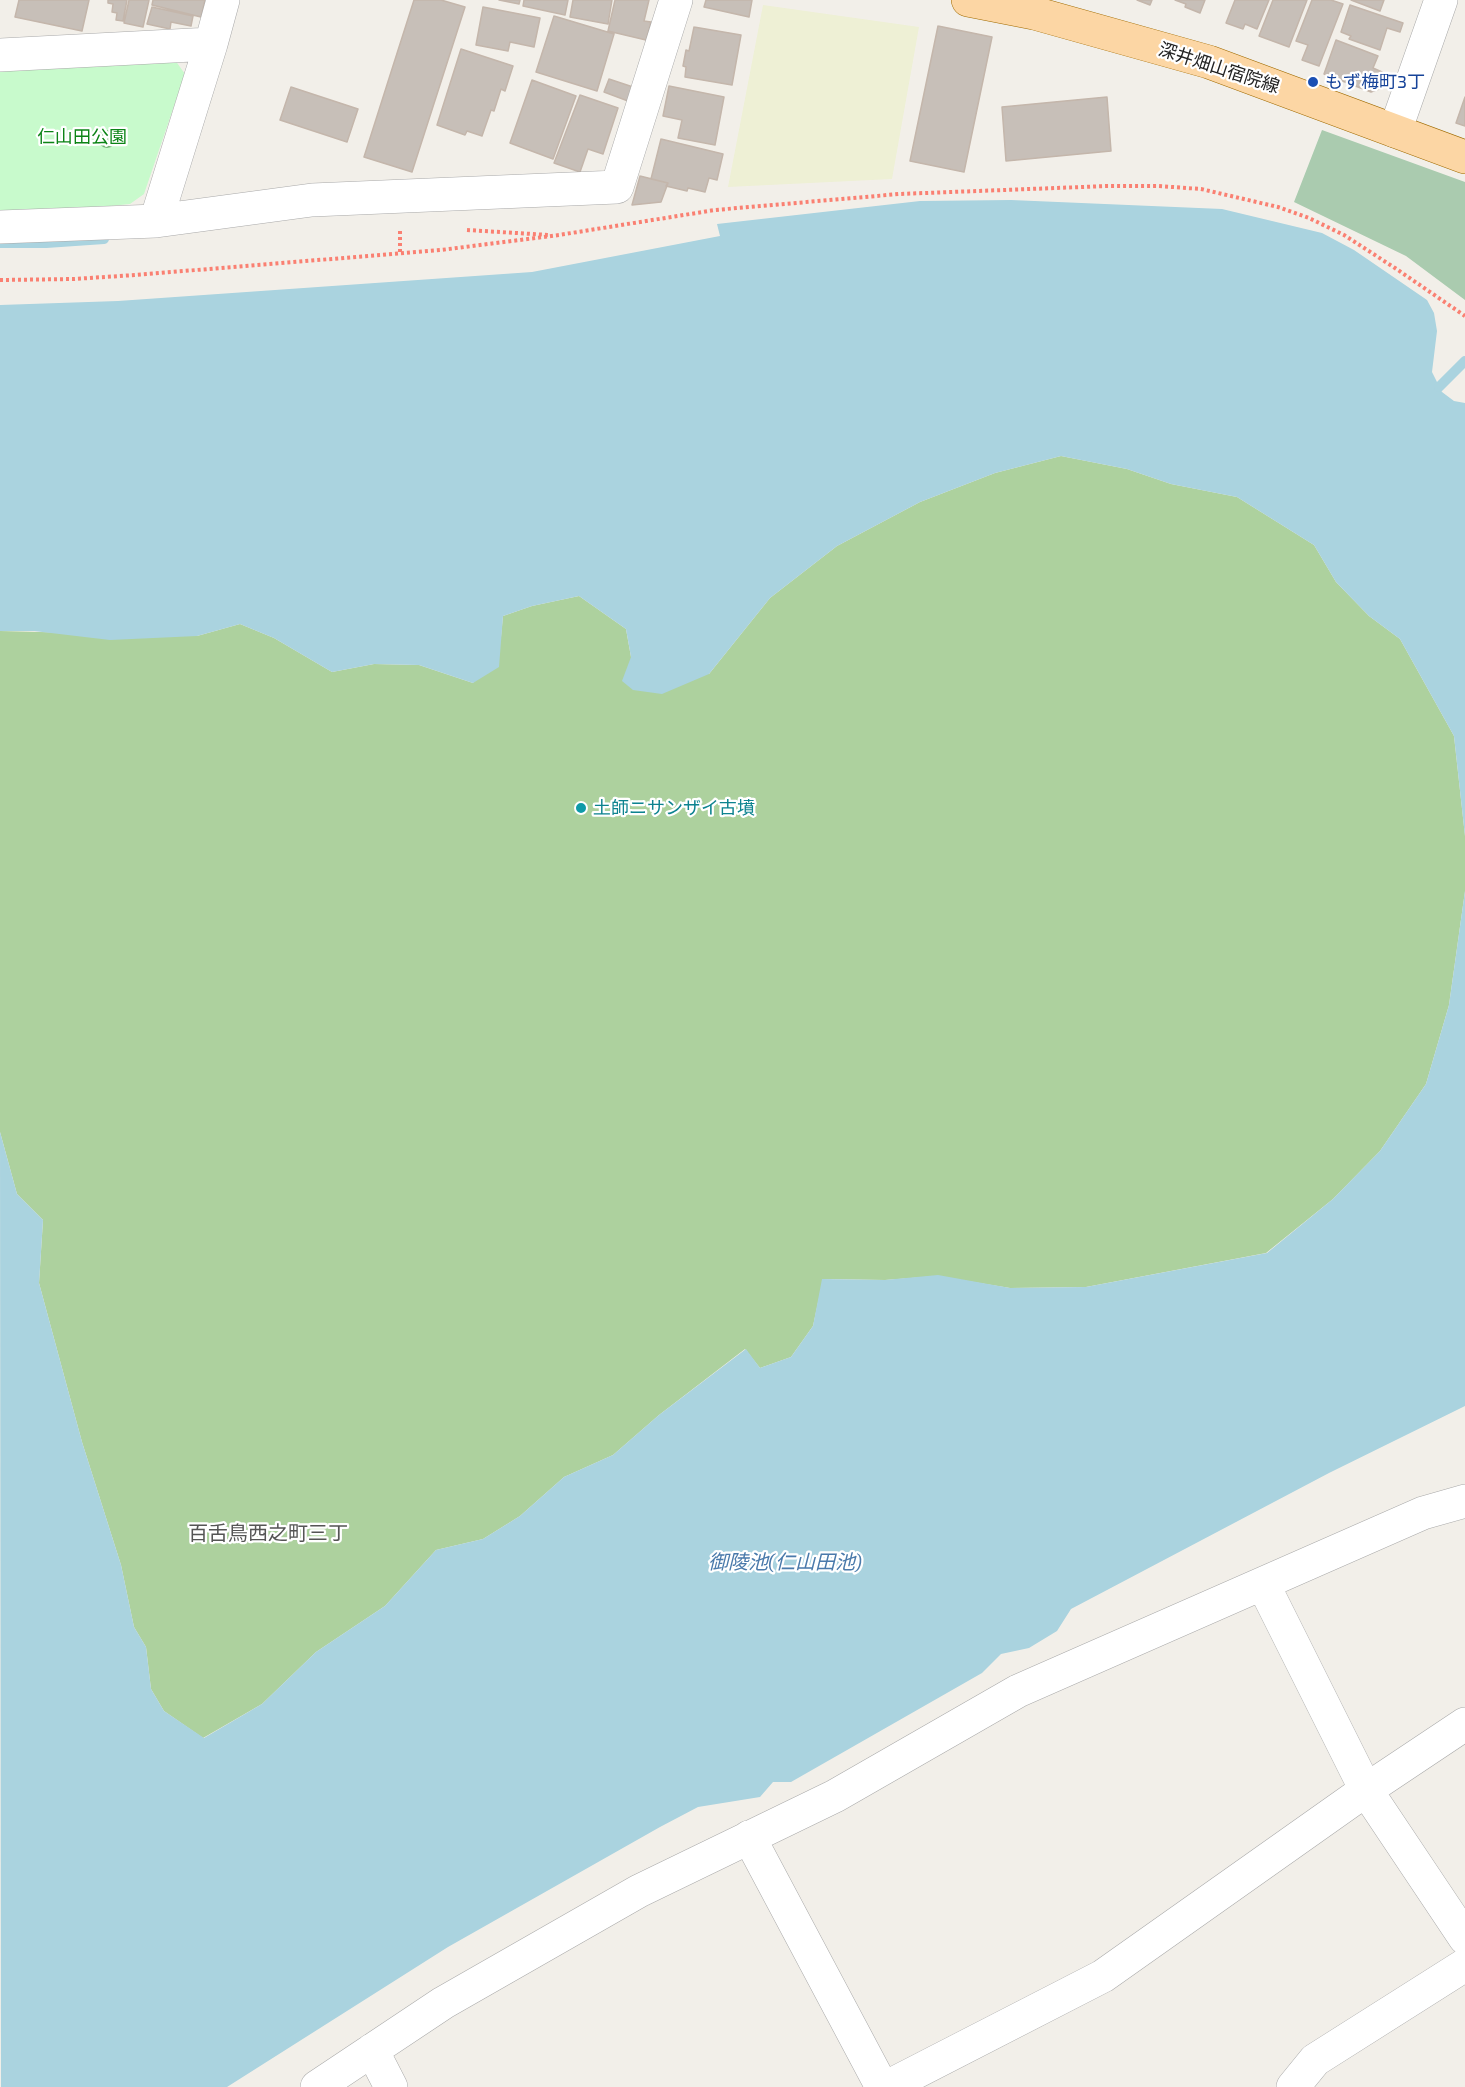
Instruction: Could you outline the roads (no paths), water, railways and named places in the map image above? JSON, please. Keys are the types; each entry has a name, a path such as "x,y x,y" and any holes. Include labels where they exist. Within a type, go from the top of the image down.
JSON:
{"main road":[{"name":"深井畑山宿院線","path":"968,0 1034,13 1209,62 1465,157"}],"street":[{"path":"156,221 223,0"},
{"path":"0,227 156,221 312,200 617,187 676,0"},
{"path":"1395,131 1441,0"},
{"path":"0,55 211,44"},
{"path":"317,2087 443,2003 639,1891 835,1796 1018,1691 1423,1513 1465,1501"},
{"path":"1263,1584 1366,1790 1465,1938"},
{"path":"887,2087 1103,1976 1366,1790 1465,1724"},
{"path":"749,1837 882,2087"},
{"path":"1293,2087 1315,2060 1465,1965"},
{"path":"372,2050 391,2087"}],"water":[{"path":"1011,200 1222,209 1322,233 1354,250 1427,300 1434,313 1437,331 1432,372 1442,392 1454,401 1465,403 1465,836 1454,736 1400,639 1369,616 1336,582 1314,545 1237,497 1171,484 1127,469 1061,456 995,473 920,502 837,546 770,598 709,674 662,694 633,690 622,681 631,657 626,629 579,596 532,606 503,616 499,667 473,683 419,665 374,664 332,672 274,638 240,624 197,636 110,640 34,631 0,631 0,305 118,301 532,272 720,236 717,224 920,201"},
{"name":"御陵池(仁山田池)","path":"1465,891 1465,1406 1329,1473 1071,1609 1057,1631 1029,1648 1001,1654 982,1673 791,1782 773,1782 760,1797 698,1807 660,1827 448,1947 227,2087 1,2087 0,1132 17,1194 43,1220 39,1283 82,1442 121,1565 134,1627 146,1647 151,1689 164,1711 204,1738 262,1704 316,1652 385,1606 436,1550 483,1539 520,1516 564,1477 613,1455 659,1415 746,1349 760,1368 791,1357 813,1326 822,1279 885,1280 938,1275 1010,1288 1086,1287 1267,1253 1333,1199 1380,1151 1426,1084 1449,1005"}],"waterway":[{"path":"0,243 104,239"},
{"path":"1439,387 1465,361"}],"place":[{"name":"もず梅町3丁","path":"1313,82"},
{"name":"土師ニサンザイ古墳","path":"581,808"}],"district":[{"name":"百舌鳥西之町三丁","path":"268,1533"}],"park label":[{"name":"仁山田公園","path":"82,137"}]}
